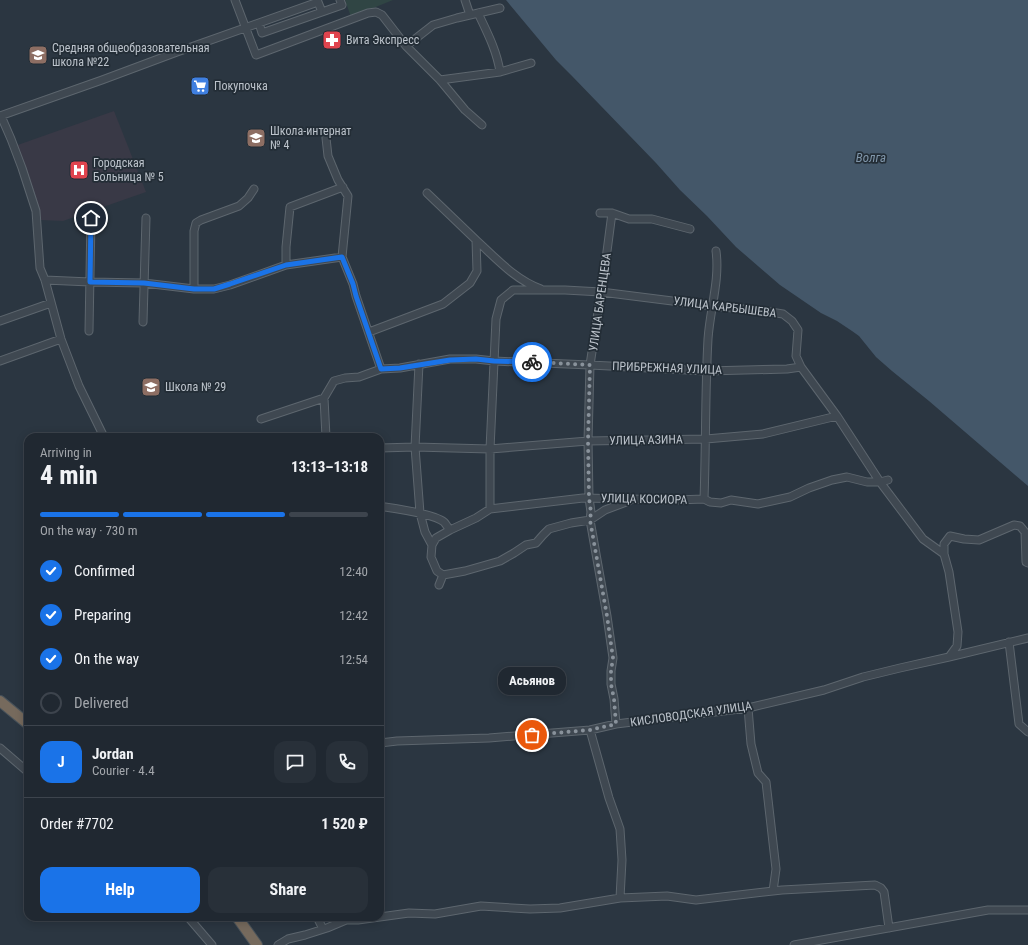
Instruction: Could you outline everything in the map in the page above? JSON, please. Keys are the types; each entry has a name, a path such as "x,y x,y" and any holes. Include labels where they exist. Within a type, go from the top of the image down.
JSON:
{"highway":[{"path":"0,701 24,721"},
{"path":"240,921 257,945"}],"street":[{"path":"235,0 256,55 368,13 376,12 382,15 406,46 440,80 465,110 482,125"},
{"path":"259,23 262,33 342,5 340,0"},
{"path":"465,0 470,15"},
{"path":"102,433 79,386 61,339 45,280 40,268 36,211 11,138 0,116 318,2 322,12"},
{"path":"406,46 433,25 500,8"},
{"path":"478,13 499,61 500,72"},
{"path":"440,80 500,72 531,63"},
{"path":"326,134 328,156 338,180 348,196 342,257 353,284 381,369"},
{"path":"286,265 286,247 290,207 342,186"},
{"path":"194,289 194,231 196,223 238,206 248,198 254,188"},
{"path":"427,194 520,279 544,291"},
{"path":"600,213 612,213 629,219 652,219 690,229"},
{"name":"УЛИЦА БАРЕНЦЕВА","path":"612,213 590,365 588,441 589,498 591,512 590,520 613,658 611,684 616,724"},
{"path":"89,331 91,218"},
{"path":"143,322 146,218"},
{"path":"369,332 443,304 470,283 477,271 476,240"},
{"path":"704,499 707,371 717,261 716,250"},
{"path":"45,280 144,283 194,289 214,289 286,265 342,257"},
{"name":"УЛИЦА КАРБЫШЕВА","path":"490,509 490,449 496,319 501,300 513,290 600,292 783,314 792,321 798,330 796,356 801,367 837,416 880,482 923,539 944,554"},
{"path":"0,321 51,303"},
{"path":"0,362 61,339"},
{"name":"ПРИБРЕЖНАЯ УЛИЦА","path":"324,398 334,381 345,378 359,377 381,369 400,368 450,360 476,359 707,371 787,370 801,367"},
{"path":"418,364 415,447 420,513 425,532 432,546 431,558 437,571 443,575 465,571 500,560 514,553 526,544 536,542 549,529 590,520 605,510 635,499"},
{"path":"260,420 324,398 326,433"},
{"name":"УЛИЦА АЗИНА","path":"384,448 415,447 490,449 588,441 706,438 763,434 837,416"},
{"name":"УЛИЦА КОСИОРА","path":"432,546 436,538 476,518 490,509 589,498 676,500 704,499 710,502 721,503 731,500 758,504 790,497 809,488 847,476 867,482 880,482 888,480"},
{"path":"384,507 420,513 444,522 450,530"},
{"path":"949,657 957,646 958,632 949,572 944,554 944,544 950,536 979,540 1014,525 1020,526 1025,532 1026,562 1028,563"},
{"path":"439,585 443,575"},
{"name":"КИСЛОВОДСКАЯ УЛИЦА","path":"384,743 489,738 590,730 616,724 748,708 824,690 863,677 1028,638"},
{"path":"1009,642 1019,724 1028,732"},
{"path":"748,708 751,744 758,773 766,782 776,869 773,891"},
{"path":"590,730 609,798 620,829 622,860 620,898"},
{"path":"0,748 24,769"},
{"path":"384,916 409,913 434,914 481,906 530,909 560,908 620,898 667,896 696,900 773,891 875,885 881,888 884,892 889,928"},
{"path":"794,945 988,910 1028,910"},
{"path":"191,921 212,945"},
{"path":"319,921 323,929"},
{"path":"278,945 288,939 305,935 343,921"}],"shaded area":[{"name":"Городская Больница № 5","path":"114,111 146,192 63,221 40,220 12,147"}],"green space":[{"path":"345,0 393,0 351,17"}],"water":[{"name":"Волга","path":"506,0 1028,0 1028,486 876,357 859,336 837,321 821,313 780,285 736,247 556,60"}],"way so far":[{"path":"532,362 590,365 588,441 589,498 591,512 590,520 613,658 611,684 616,724 590,730 532,735"}],"place":[{"name":"Вита Экспресс","path":"332,40"},
{"name":"Средняя общеобразовательная школа №22","path":"38,55"},
{"name":"Покупочка","path":"200,86"},
{"name":"Школа-интернат № 4","path":"256,138"},
{"name":"Городская Больница № 5","path":"79,170"},
{"name":"Школа № 29","path":"151,387"},
{"name":"Асьянов","path":"532,735"}],"route":[{"path":"91,218 90,282 144,283 194,289 214,289 286,265 342,257 353,284 381,369 400,368 450,360 476,359 532,362"}]}
